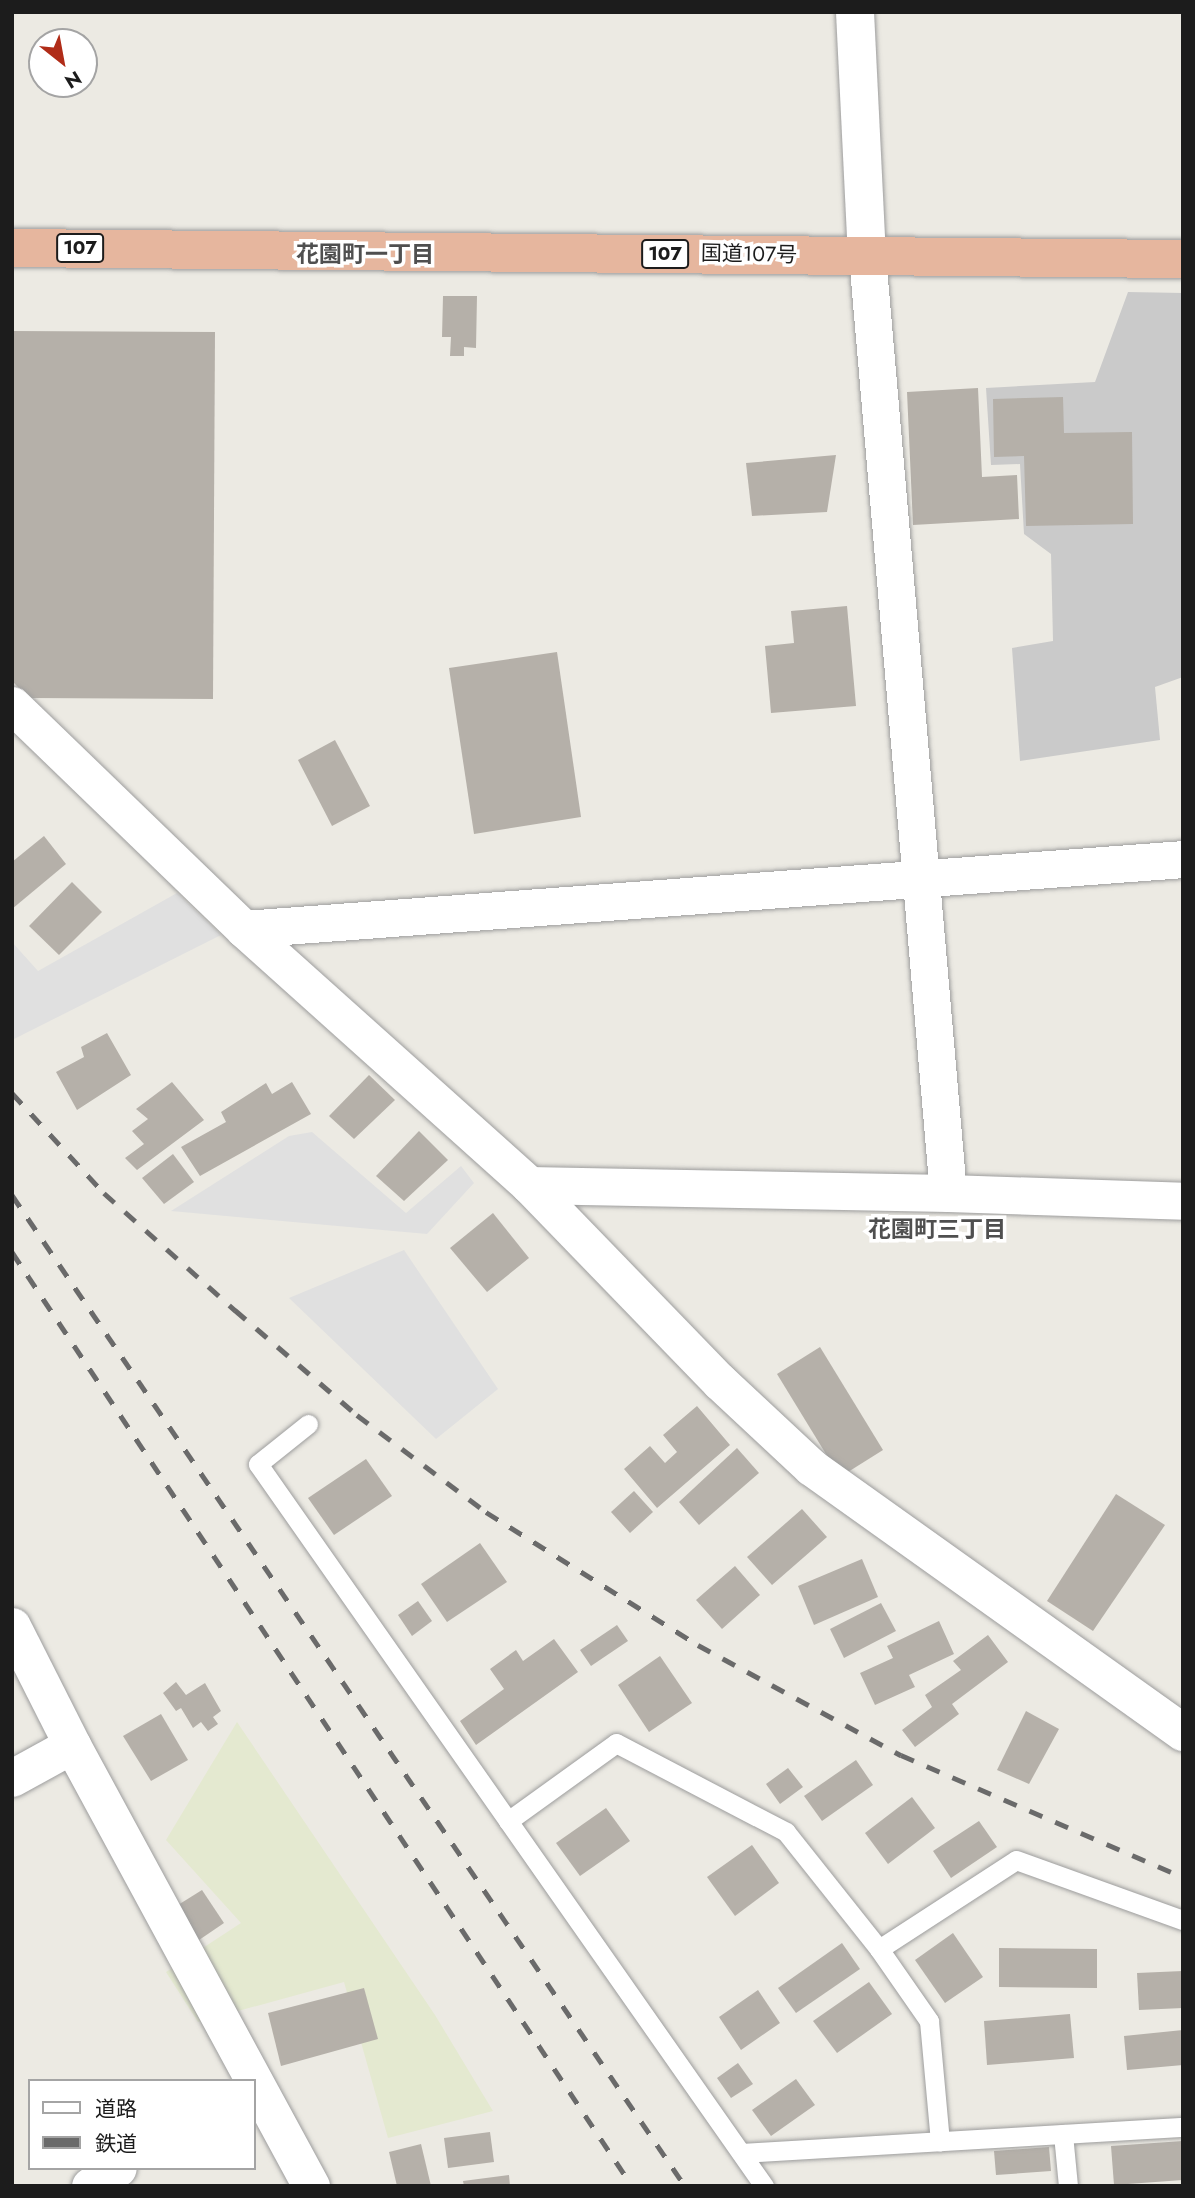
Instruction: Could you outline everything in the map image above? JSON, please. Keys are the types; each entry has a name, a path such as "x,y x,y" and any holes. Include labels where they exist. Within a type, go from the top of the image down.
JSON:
{"highway":[{"name":"国道107号","path":"12,248 1183,260"}],"street":[{"path":"855,12 867,256 923,878 948,1193"},
{"path":"12,705 244,929 529,1185 720,1382 811,1467 1183,1732"},
{"path":"244,929 1183,859"},
{"path":"529,1185 948,1193 1183,1201"},
{"path":"16,1638 253,2079"},
{"path":"12,1778 72,1745"},
{"path":"256,2085 311,2186"},
{"path":"90,2186 115,2170"}],"lane":[{"path":"308,1424 258,1464 764,2186"},
{"path":"508,1821 616,1743 786,1832 879,1949 929,2021 940,2141"},
{"path":"879,1949 1016,1860 1183,1920"},
{"path":"742,2153 1183,2127"},
{"path":"1063,2134 1068,2186"}],"shaded area":[{"path":"1128,292 1183,293 1183,677 1155,687 1160,740 1020,761 1012,648 1053,641 1051,554 1024,534 1020,464 991,465 986,388 1095,382"},
{"path":"177,893 221,935 12,1040 12,942 38,971"},
{"path":"312,1132 406,1213 461,1166 474,1183 427,1234 171,1211 289,1136"},
{"path":"404,1250 498,1389 436,1439 289,1298"}],"green space":[{"path":"237,1722 435,2015 493,2111 388,2138 344,1982 198,2022 166,1972 241,1923 166,1840"}],"building":[{"path":"443,296 477,296 476,348 464,347 464,356 450,356 451,337 442,337"},
{"path":"12,331 215,332 213,699 29,698 12,681"},
{"path":"978,388 982,477 1017,475 1019,519 913,525 907,392"},
{"path":"1063,397 1064,433 1132,432 1133,524 1026,526 1024,456 994,457 993,399"},
{"path":"836,455 827,512 752,516 746,463"},
{"path":"847,606 856,706 771,713 765,646 794,643 791,611"},
{"path":"557,652 581,817 474,834 449,668"},
{"path":"335,740 370,806 332,826 298,760"},
{"path":"44,836 66,864 12,909 12,862"},
{"path":"72,882 102,912 59,955 29,926"},
{"path":"107,1033 131,1075 77,1110 56,1072 84,1057 81,1047"},
{"path":"369,1075 395,1100 354,1139 329,1116"},
{"path":"172,1082 204,1120 137,1170 125,1158 144,1144 132,1131 148,1119 136,1109"},
{"path":"292,1082 311,1114 200,1176 181,1147 226,1122 221,1112 266,1083 272,1094"},
{"path":"419,1131 448,1160 404,1201 376,1176"},
{"path":"173,1154 194,1182 164,1204 142,1178"},
{"path":"493,1213 529,1258 487,1292 450,1248"},
{"path":"820,1347 883,1450 840,1477 777,1374"},
{"path":"697,1406 730,1445 657,1508 624,1469 650,1446 665,1463 677,1452 663,1435"},
{"path":"737,1448 759,1473 699,1525 679,1502"},
{"path":"366,1459 392,1496 334,1535 308,1498"},
{"path":"634,1491 653,1512 630,1533 611,1512"},
{"path":"1116,1494 1165,1525 1093,1631 1047,1601"},
{"path":"802,1509 827,1537 772,1585 747,1557"},
{"path":"480,1543 507,1582 447,1622 421,1584"},
{"path":"862,1559 878,1597 814,1625 798,1586"},
{"path":"735,1566 760,1595 722,1629 696,1600"},
{"path":"418,1601 432,1621 412,1636 398,1615"},
{"path":"881,1603 896,1631 844,1658 830,1629"},
{"path":"939,1621 954,1654 909,1675 915,1687 875,1705 860,1673 893,1658 887,1646"},
{"path":"617,1625 628,1641 591,1666 580,1650"},
{"path":"988,1635 1008,1662 952,1704 959,1714 915,1747 902,1730 932,1707 925,1695 961,1670 953,1661"},
{"path":"554,1639 578,1672 476,1745 460,1721 504,1689 490,1669 516,1650 523,1661"},
{"path":"660,1656 692,1703 649,1732 618,1685"},
{"path":"176,1682 186,1695 205,1683 221,1711 213,1717 218,1724 208,1731 201,1722 193,1728 181,1708 176,1711 163,1693"},
{"path":"1026,1711 1059,1729 1029,1784 997,1770"},
{"path":"161,1714 188,1760 151,1781 123,1736"},
{"path":"856,1760 873,1785 822,1821 804,1796"},
{"path":"788,1768 803,1787 780,1804 766,1784"},
{"path":"912,1797 935,1828 888,1864 865,1833"},
{"path":"606,1808 630,1841 580,1876 556,1843"},
{"path":"979,1821 997,1847 951,1878 933,1851"},
{"path":"752,1845 779,1883 735,1916 707,1877"},
{"path":"202,1890 224,1923 177,1955 154,1920"},
{"path":"953,1933 983,1977 945,2003 915,1960"},
{"path":"842,1943 860,1969 796,2013 778,1988"},
{"path":"999,1948 1097,1949 1097,1988 999,1987"},
{"path":"1183,1971 1183,2008 1139,2010 1137,1973"},
{"path":"869,1982 892,2014 837,2053 813,2021"},
{"path":"364,1988 378,2039 281,2066 268,2013"},
{"path":"758,1990 780,2023 741,2050 719,2017"},
{"path":"1070,2014 1074,2058 987,2065 984,2021"},
{"path":"1183,2030 1183,2065 1127,2070 1124,2036"},
{"path":"738,2063 753,2084 731,2098 717,2078"},
{"path":"796,2079 815,2105 771,2136 752,2110"},
{"path":"490,2132 494,2162 448,2168 444,2138"},
{"path":"1183,2141 1183,2180 1114,2185 1111,2146"},
{"path":"421,2144 431,2186 397,2186 389,2152"},
{"path":"1049,2147 1051,2171 996,2175 994,2151"},
{"path":"509,2175 510,2186 464,2186 463,2181"}],"railway":[{"path":"12,1093 104,1193 235,1310 357,1415 486,1512 698,1645 901,1755 1183,1877"},
{"path":"12,1195 685,2186"},
{"path":"12,1252 632,2186"}],"district":[{"name":"花園町一丁目","path":"365,254"},
{"name":"花園町三丁目","path":"937,1229"}]}
